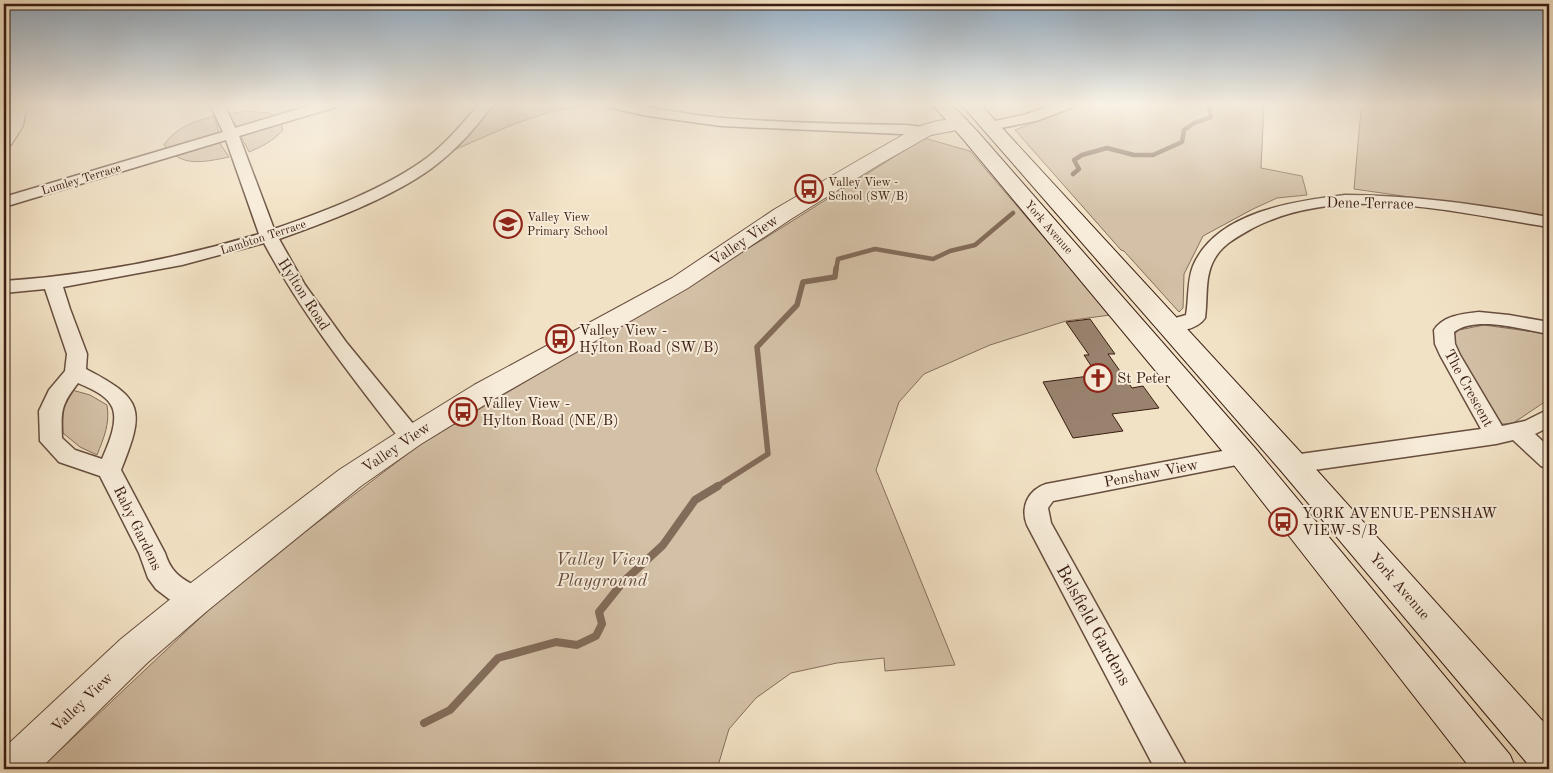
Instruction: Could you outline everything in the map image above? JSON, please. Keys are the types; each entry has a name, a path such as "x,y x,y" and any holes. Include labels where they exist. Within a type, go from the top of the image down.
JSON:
{"main road":[{"name":"Valley View","path":"11,769 134,651 195,600 350,478 411,437 492,387 680,283 824,188 908,140"},
{"name":"York Avenue","path":"981,140 1136,331 1244,456 1496,769"},
{"name":"York Avenue","path":"1004,140 1293,464 1549,758"},
{"path":"1136,331 1168,326"},
{"path":"1244,456 1293,464"}],"street":[{"name":"Lumley Terrace","path":"4,202 211,140"},
{"name":"Hylton Road","path":"233,140 269,237 296,286 328,332 411,437"},
{"name":"Lambton Terrace","path":"4,287 53,283 188,260 269,237 341,209 409,176 447,148 454,140"},
{"name":"Dene Terrace","path":"1168,326 1189,322 1195,318 1198,277 1210,252 1240,227 1260,216 1286,208 1344,200 1391,201 1441,205 1549,222"},
{"path":"53,283 60,309 77,354 75,372"},
{"name":"The Crescent","path":"1496,436 1450,355 1445,344 1444,330 1457,321 1470,319 1484,319 1549,328"},
{"name":"Raby Gardens","path":"109,470 122,438 124,411 121,402 112,394 75,372 57,395 50,411 51,441 67,456 109,470 152,553 161,576 178,591 195,600"},
{"name":"The Crescent","path":"1293,464 1496,436 1532,427 1549,417"},
{"path":"1518,431 1549,460"},
{"name":"Penshaw View","path":"1058,491 1244,456"},
{"name":"Belsfield Gardens","path":"1058,491 1046,493 1036,502 1034,514 1172,769"}],"green space":[{"path":"168,140 196,140 167,149 164,145"},
{"path":"243,140 272,140 268,143 249,152"},
{"path":"459,140 477,140 447,153"},
{"name":"Valley View Playground","path":"921,140 931,140 970,151 1110,315 1066,321 990,345 924,374 899,402 876,470 955,665 885,671 884,658 837,663 791,673 756,698 729,729 717,769 40,769 234,586 418,446 762,240"},
{"path":"1024,140 1262,140 1261,168 1302,176 1307,195 1277,198 1203,236 1184,274 1183,308 1179,312 1124,251 1121,250"},
{"path":"1358,140 1549,140 1549,217 1354,189"},
{"path":"219,142 229,157 208,161 193,161 179,158 174,154"},
{"path":"1484,325 1549,334 1549,399 1512,424 1502,424 1453,345 1453,335 1459,330"},
{"path":"72,390 90,395 107,405 107,424 97,455 80,447 63,433 62,412"}],"building":[{"name":"St Peter","path":"1090,319 1115,354 1108,354 1132,388 1143,386 1159,408 1112,414 1123,431 1073,438 1043,382 1097,375 1084,355 1089,355 1066,322"}],"waterway":[{"path":"1073,174 1079,169 1074,160 1082,155 1107,148 1134,155 1153,155 1182,142 1182,140"},
{"path":"836,270 838,259 875,249 933,259 950,251 975,245 1013,213"},
{"path":"716,487 768,454 757,347 797,305 803,282 835,277 836,268"},
{"path":"424,723 450,710 498,658 556,642 577,645 596,636 602,624 599,612 623,582 663,545 695,500 718,486"}],"place":[{"name":"Valley View - School (SW/B)","path":"809,189"},
{"name":"Valley View Primary School","path":"508,224"},
{"name":"Valley View - Hylton Road (SW/B)","path":"560,339"},
{"name":"St Peter","path":"1098,378"},
{"name":"Valley View - Hylton Road (NE/B)","path":"463,412"},
{"name":"YORK AVENUE-PENSHAW VIEW-S/B","path":"1283,522"}]}
